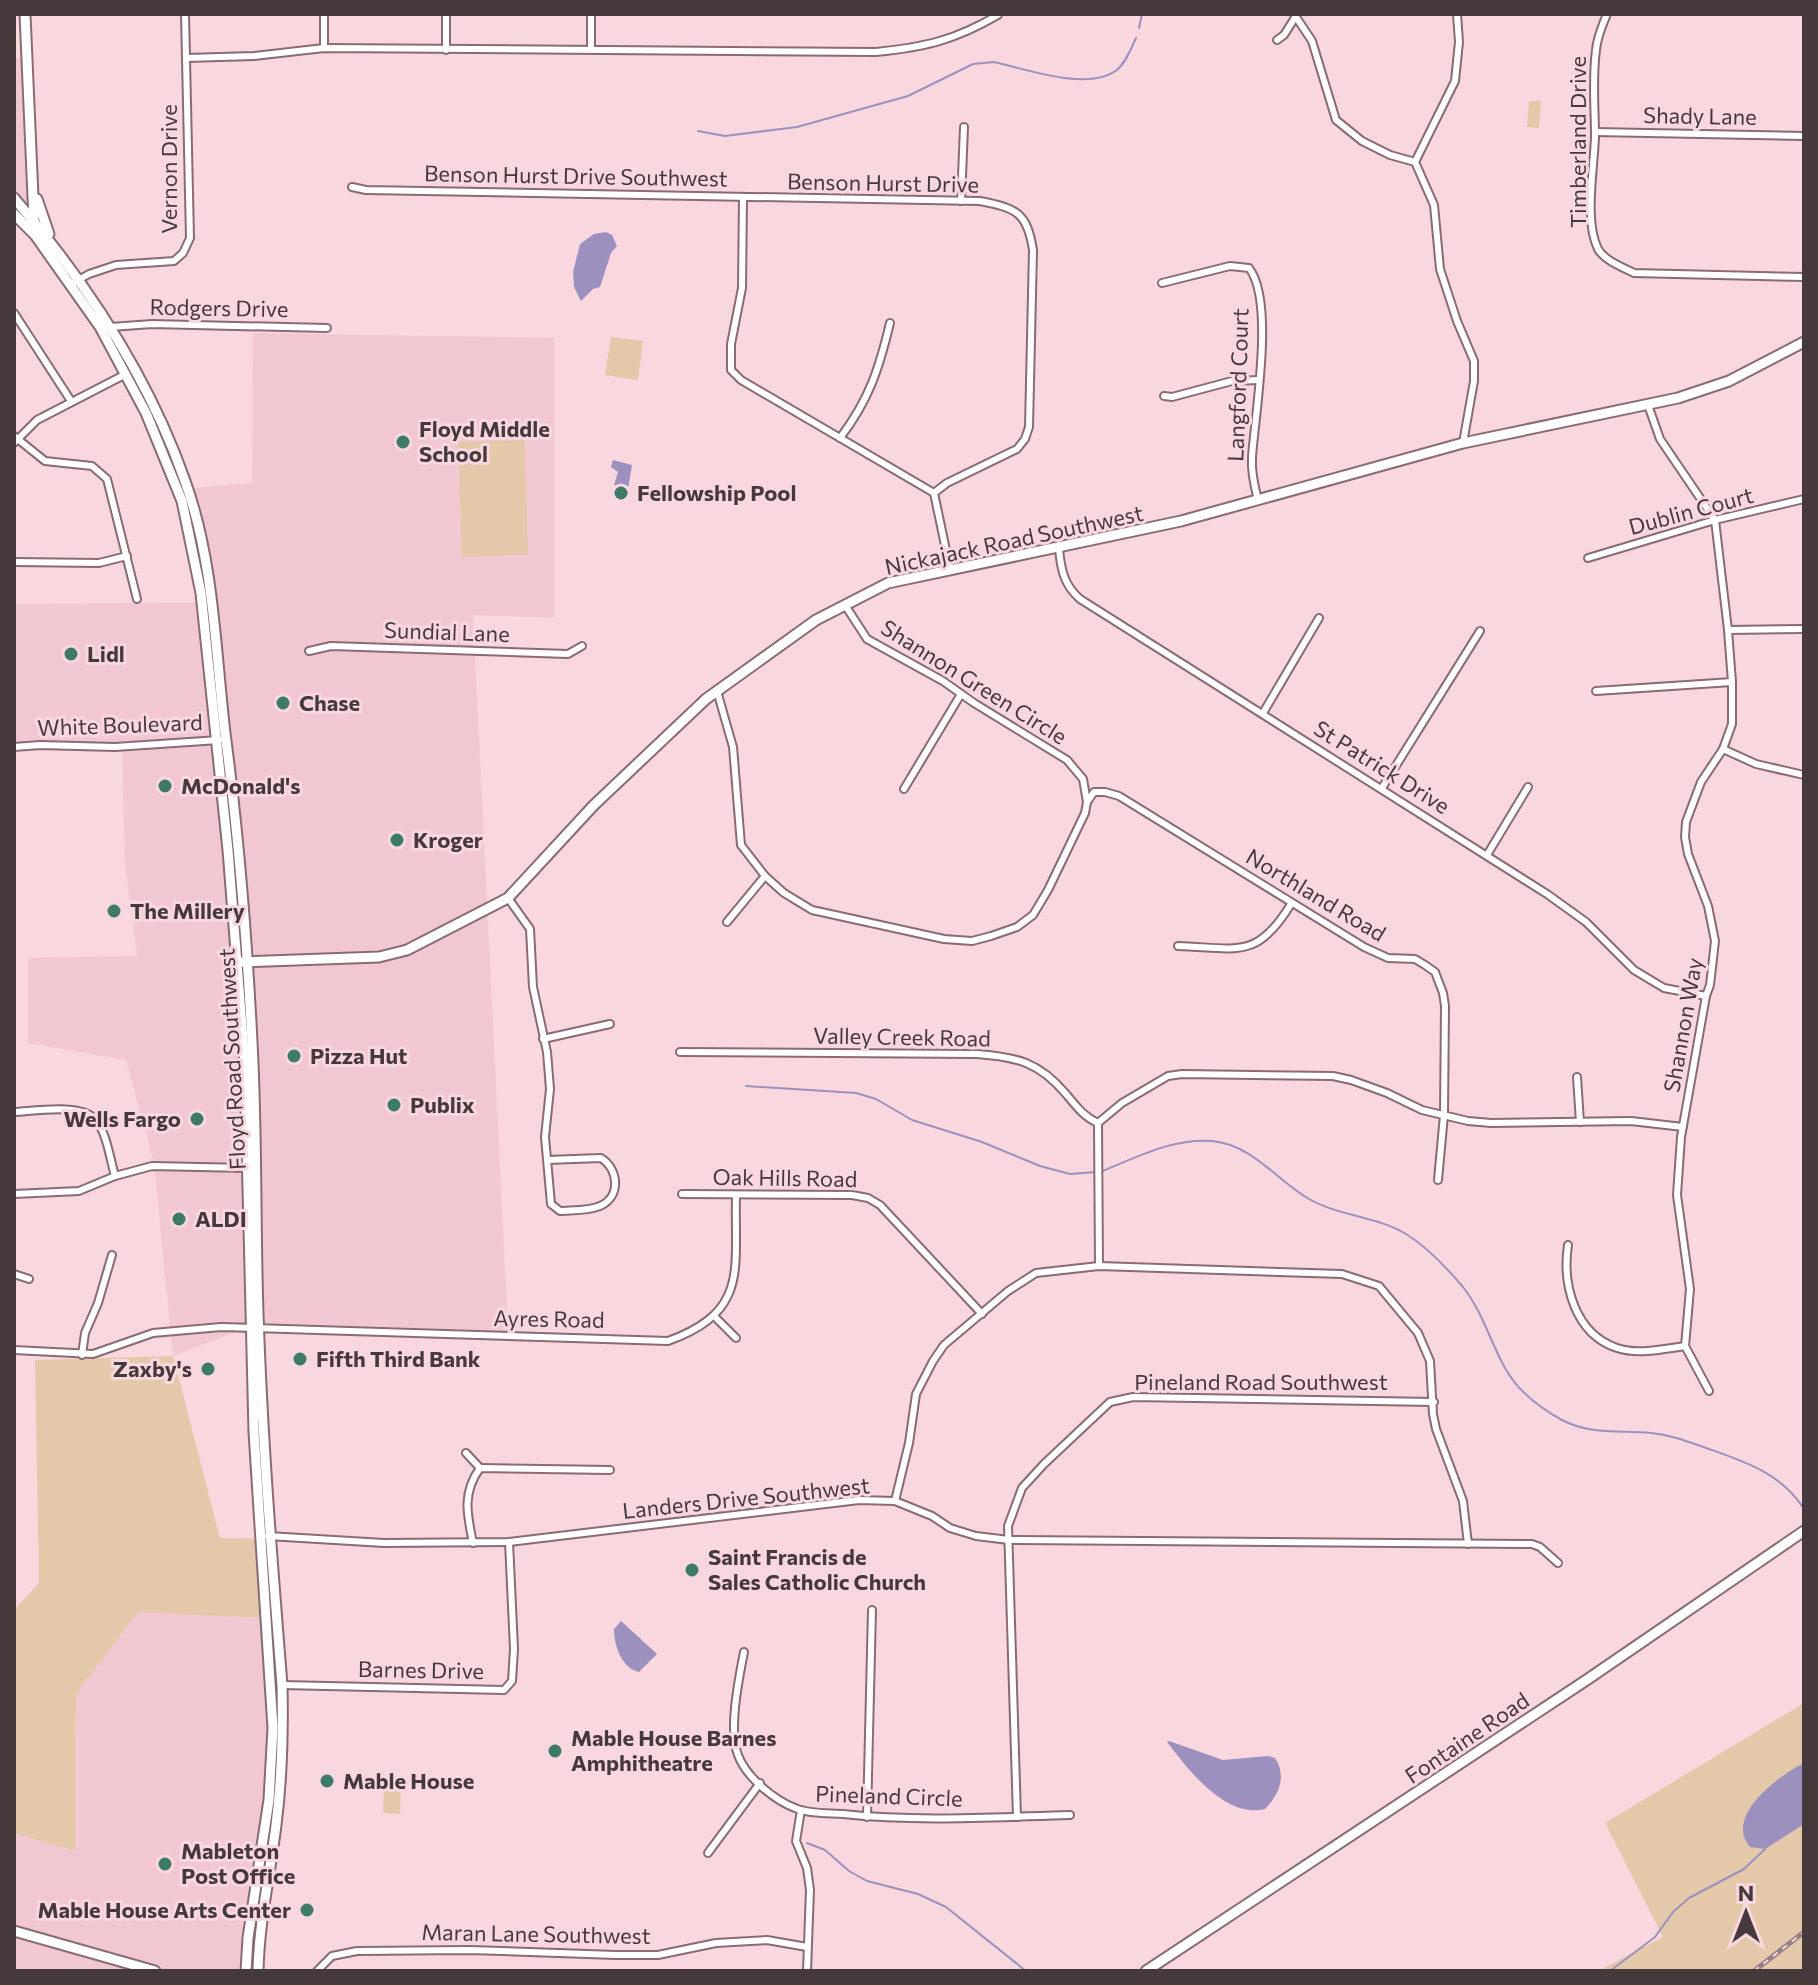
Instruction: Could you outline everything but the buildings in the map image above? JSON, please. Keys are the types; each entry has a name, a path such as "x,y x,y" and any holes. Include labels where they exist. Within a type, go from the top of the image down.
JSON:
{"main road":[{"path":"25,14 35,235"},
{"path":"14,195 28,188 31,161"},
{"path":"33,189 43,221 61,254"},
{"name":"Floyd Road Southwest","path":"14,195 61,254 126,374 171,471 190,530 222,740"},
{"name":"Floyd Road Southwest","path":"14,214 111,327 169,439 195,511 209,583 242,962 253,1051 254,1327"},
{"name":"Nickajack Road Southwest","path":"242,962 379,957 407,950 508,898 624,776 717,691 816,620 888,583 1181,521 1463,443 1648,405 1729,381 1804,342"},
{"name":"Floyd Road Southwest","path":"242,962 246,1168 272,1684 272,1769 246,1971"},
{"name":"Fontaine Road","path":"1146,1971 1573,1689 1804,1531"},
{"name":"Floyd Road Southwest","path":"258,1971 261,1924 280,1794 283,1745 282,1685 265,1536"},
{"path":"14,1931 155,1971"}],"street":[{"name":"Vernon Drive","path":"75,282 116,265 174,261 183,253 190,238 185,14"},
{"path":"324,14 324,48"},
{"path":"446,14 446,50"},
{"path":"591,14 591,49"},
{"path":"1415,162 1455,81 1459,42 1457,14"},
{"name":"Timberland Drive","path":"1607,14 1597,43 1593,77 1593,231 1599,251 1634,273 1804,277"},
{"path":"186,58 254,56 324,48 876,52 917,48 965,34 998,15"},
{"path":"1277,40 1284,35 1295,15 1312,41 1336,120 1362,141 1390,155 1415,162"},
{"path":"961,201 964,127"},
{"name":"Shady Lane","path":"1595,132 1804,136"},
{"path":"1415,162 1434,205 1440,269 1474,361 1474,381 1463,443"},
{"name":"Benson Hurst Drive Southwest","path":"352,187 382,191 743,197 742,288 731,344 731,370 741,380 934,493"},
{"name":"Benson Hurst Drive","path":"743,197 980,201 1016,211 1025,221 1030,232 1033,273 1029,427 1025,439 1017,449 947,483 934,493"},
{"name":"Langford Court","path":"1162,283 1230,266 1249,268 1254,275 1262,314 1252,458 1258,500"},
{"path":"14,313 71,401"},
{"path":"840,438 861,410 880,367 890,323"},
{"name":"Rodgers Drive","path":"111,327 152,324 327,328"},
{"path":"126,374 37,420 15,439 45,461 92,466 107,479 137,599"},
{"path":"1164,396 1172,397 1232,381 1259,380"},
{"name":"Shannon Way","path":"1648,405 1660,439 1715,520 1732,682 1732,724 1723,749 1701,782 1686,822 1688,854 1708,906 1715,941 1710,985 1683,1127 1677,1195 1690,1289 1685,1346"},
{"path":"934,493 950,569"},
{"name":"Dublin Court","path":"1588,558 1715,520 1804,499"},
{"name":"St Patrick Drive","path":"1059,549 1064,579 1080,599 1487,855 1586,922 1634,970 1664,988 1706,996"},
{"path":"14,562 99,563 127,556"},
{"name":"Shannon Green Circle","path":"845,605 867,639 1067,760 1083,779 1087,802"},
{"path":"1263,713 1319,618"},
{"path":"1728,630 1804,629"},
{"path":"1382,788 1480,631"},
{"name":"Sundial Lane","path":"309,651 331,646 568,654 582,646"},
{"path":"1596,691 1732,682"},
{"path":"717,691 733,747 741,845 765,876 784,893 812,910 862,924 944,939 972,941 1017,927 1033,915 1048,890 1085,813 1087,802"},
{"path":"904,789 961,694"},
{"name":"White Boulevard","path":"14,747 115,747 222,740"},
{"path":"1723,749 1756,764 1804,775"},
{"path":"1487,855 1528,787"},
{"name":"Northland Road","path":"1087,802 1094,792 1119,796 1364,947 1388,958 1415,959 1435,972 1445,1006 1444,1115 1438,1180"},
{"path":"727,922 765,876"},
{"path":"508,898 530,929 533,987 550,1089 545,1137 547,1160 551,1204 560,1211 602,1206 615,1190 612,1168 601,1158 547,1160"},
{"path":"1178,946 1221,948 1255,945 1268,937 1291,904"},
{"path":"543,1039 610,1024"},
{"name":"Valley Creek Road","path":"680,1052 977,1054 1016,1058 1040,1069 1054,1080 1080,1110 1098,1123"},
{"path":"1099,1266 1098,1123 1154,1082 1182,1074 1333,1076 1351,1080 1422,1110 1491,1123 1631,1121 1683,1127"},
{"path":"1577,1077 1580,1122"},
{"path":"14,1112 74,1110 87,1113 101,1129 115,1176"},
{"path":"14,1194 79,1191 115,1176 152,1166 246,1168"},
{"name":"Oak Hills Road","path":"682,1194 852,1195 868,1198 892,1216 982,1314"},
{"path":"736,1195 733,1278 728,1298 715,1317 736,1338"},
{"path":"1568,1245 1570,1293 1574,1307 1589,1330 1618,1348 1643,1351 1685,1346 1709,1391"},
{"path":"14,1350 82,1355 85,1333 98,1303 112,1255"},
{"path":"895,1501 909,1443 916,1394 944,1345 1008,1291 1036,1273 1099,1266 1342,1274 1379,1286 1418,1333 1430,1361 1433,1414 1439,1439 1463,1501 1468,1544"},
{"path":"14,1274 29,1279"},
{"name":"Ayres Road","path":"82,1355 169,1330 254,1327 668,1341 693,1332 715,1317"},
{"name":"Pineland Road Southwest","path":"1017,1817 1009,1540 1012,1511 1022,1488 1089,1418 1110,1402 1133,1397 1434,1402"},
{"path":"466,1453 480,1468 610,1470"},
{"path":"473,1543 466,1507 467,1495 472,1479 480,1468"},
{"name":"Landers Drive Southwest","path":"265,1536 384,1543 509,1542 859,1500 895,1501 932,1516 950,1528 976,1536 1009,1540 1532,1544 1558,1563"},
{"name":"Barnes Drive","path":"282,1685 504,1690 512,1681 514,1649 509,1542"},
{"path":"867,1817 872,1610"},
{"name":"Pineland Circle","path":"744,1652 734,1723 737,1753 743,1765 775,1798 801,1810 867,1817 916,1819 1070,1815"},
{"path":"708,1853 760,1783"},
{"path":"801,1810 796,1841 810,1885 807,1971"},
{"name":"Maran Lane Southwest","path":"317,1971 332,1956 357,1951 470,1950 658,1955 716,1943 767,1940 807,1947"}],"shaded area":[{"path":"14,58 30,58 31,222 14,207"},
{"path":"1529,101 1541,101 1539,128 1527,127"},
{"path":"606,232 612,235 617,246 611,253 600,287 593,289 581,301 574,287 573,272 580,244 594,234"},
{"path":"253,333 554,338 554,618 473,615 508,1331 260,1323 173,1356 154,1163 126,1060 28,1043 28,958 137,956 125,863 122,751 18,746 14,743 14,604 211,602 192,488 252,483"},
{"path":"611,337 643,341 638,380 605,375"},
{"path":"525,440 528,555 462,557 458,442"},
{"path":"613,460 632,465 628,489 614,485 618,472 611,467"},
{"path":"173,1356 220,1538 274,1539 279,1619 138,1612 76,1694 75,1851 14,1833 14,1610 39,1583 35,1360"},
{"path":"138,1611 279,1619 280,1786 256,1971 14,1971 14,1833 75,1851 76,1694"},
{"path":"621,1621 657,1654 639,1672 623,1661 617,1649 614,1629"},
{"path":"1804,1703 1804,1971 1598,1971 1663,1937 1605,1823"},
{"path":"1169,1741 1223,1760 1275,1758 1281,1778 1274,1798 1265,1809 1236,1807 1197,1778"},
{"path":"1804,1763 1804,1824 1765,1849 1750,1847 1744,1835 1744,1822 1749,1810 1769,1787"},
{"path":"384,1784 401,1785 400,1814 383,1813"}],"waterway":[{"path":"1139,28 1142,14"},
{"path":"698,131 725,136 797,127 908,96 973,64 994,62 1074,79 1105,76 1120,67 1136,38"},
{"path":"746,1086 856,1093 876,1099 912,1120 982,1142 1040,1166 1070,1174 1096,1172"},
{"path":"1102,1171 1183,1142 1212,1141 1240,1149 1309,1199 1395,1228 1429,1251 1470,1296 1516,1384 1554,1415 1584,1428 1666,1435 1736,1459 1774,1478 1804,1509"},
{"path":"807,1843 825,1850 849,1871 867,1881 918,1894 946,1907 1026,1971"},
{"path":"1610,1971 1655,1937 1673,1912 1689,1898 1744,1869 1765,1849"}],"railway":[{"path":"1754,1971 1804,1932"}],"place":[{"name":"Floyd Middle School","path":"403,442"},
{"name":"Fellowship Pool","path":"621,493"},
{"name":"Lidl","path":"71,654"},
{"name":"Chase","path":"283,703"},
{"name":"McDonald's","path":"165,786"},
{"name":"Kroger","path":"397,840"},
{"name":"The Millery","path":"114,911"},
{"name":"Pizza Hut","path":"294,1056"},
{"name":"Publix","path":"394,1105"},
{"name":"Wells Fargo","path":"197,1119"},
{"name":"ALDI","path":"179,1219"},
{"name":"Fifth Third Bank","path":"300,1359"},
{"name":"Zaxby's","path":"208,1369"},
{"name":"Saint Francis de Sales Catholic Church","path":"692,1570"},
{"name":"Mable House Barnes Amphitheatre","path":"555,1751"},
{"name":"Mable House","path":"327,1781"},
{"name":"Mableton Post Office","path":"165,1864"},
{"name":"Mable House Arts Center","path":"307,1910"}]}
